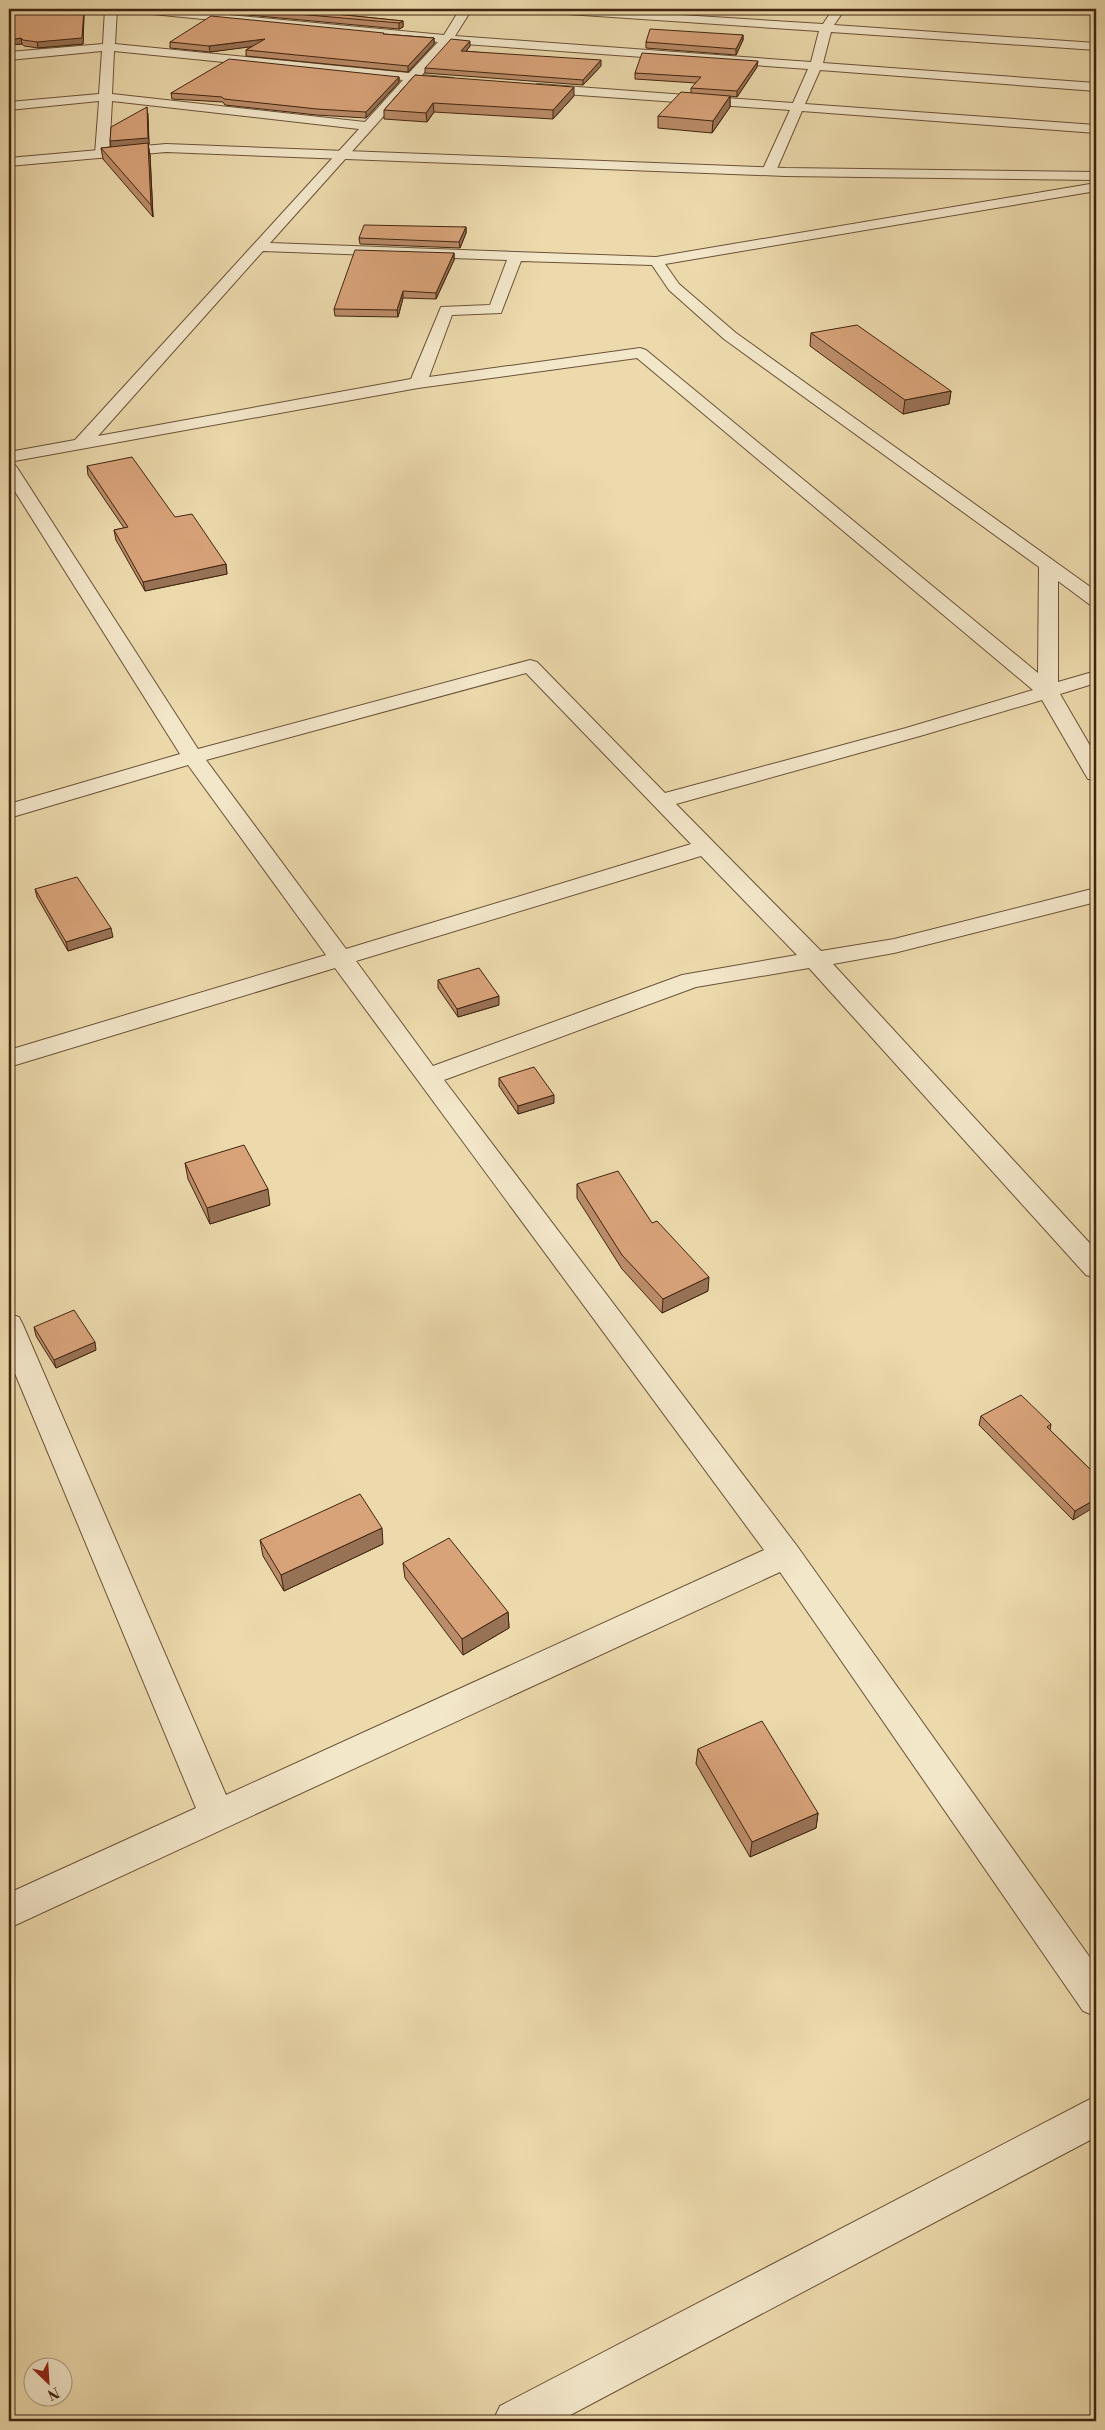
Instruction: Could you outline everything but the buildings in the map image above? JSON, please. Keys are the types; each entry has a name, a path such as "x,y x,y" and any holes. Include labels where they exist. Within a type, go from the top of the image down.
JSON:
{"street":[{"path":"9,16 88,9"},
{"path":"102,154 111,9"},
{"path":"132,9 447,38 1096,87"},
{"path":"80,445 412,78 447,38 466,9"},
{"path":"538,9 1096,46"},
{"path":"769,171 816,66 826,28 839,9"},
{"path":"9,56 108,46 462,82"},
{"path":"521,86 1096,128"},
{"path":"9,106 105,97 369,126"},
{"path":"9,162 166,148 345,153 769,171 1096,176"},
{"path":"260,247 656,261 1096,187"},
{"path":"418,383 446,310 496,310 515,257"},
{"path":"656,261 674,287 730,336 1096,600"},
{"path":"9,457 418,383 640,353 1048,692 1096,774"},
{"path":"9,469 193,757 428,1077 786,1555 1096,1998"},
{"path":"1048,566 1048,692"},
{"path":"9,811 193,757 530,666 815,959 1096,1268"},
{"path":"661,801 913,732 1096,678"},
{"path":"9,1058 706,847"},
{"path":"428,1077 690,980 894,946 1096,895"},
{"path":"9,1325 217,1816"},
{"path":"9,1911 786,1555"},
{"path":"515,2421 1096,2116"}]}
